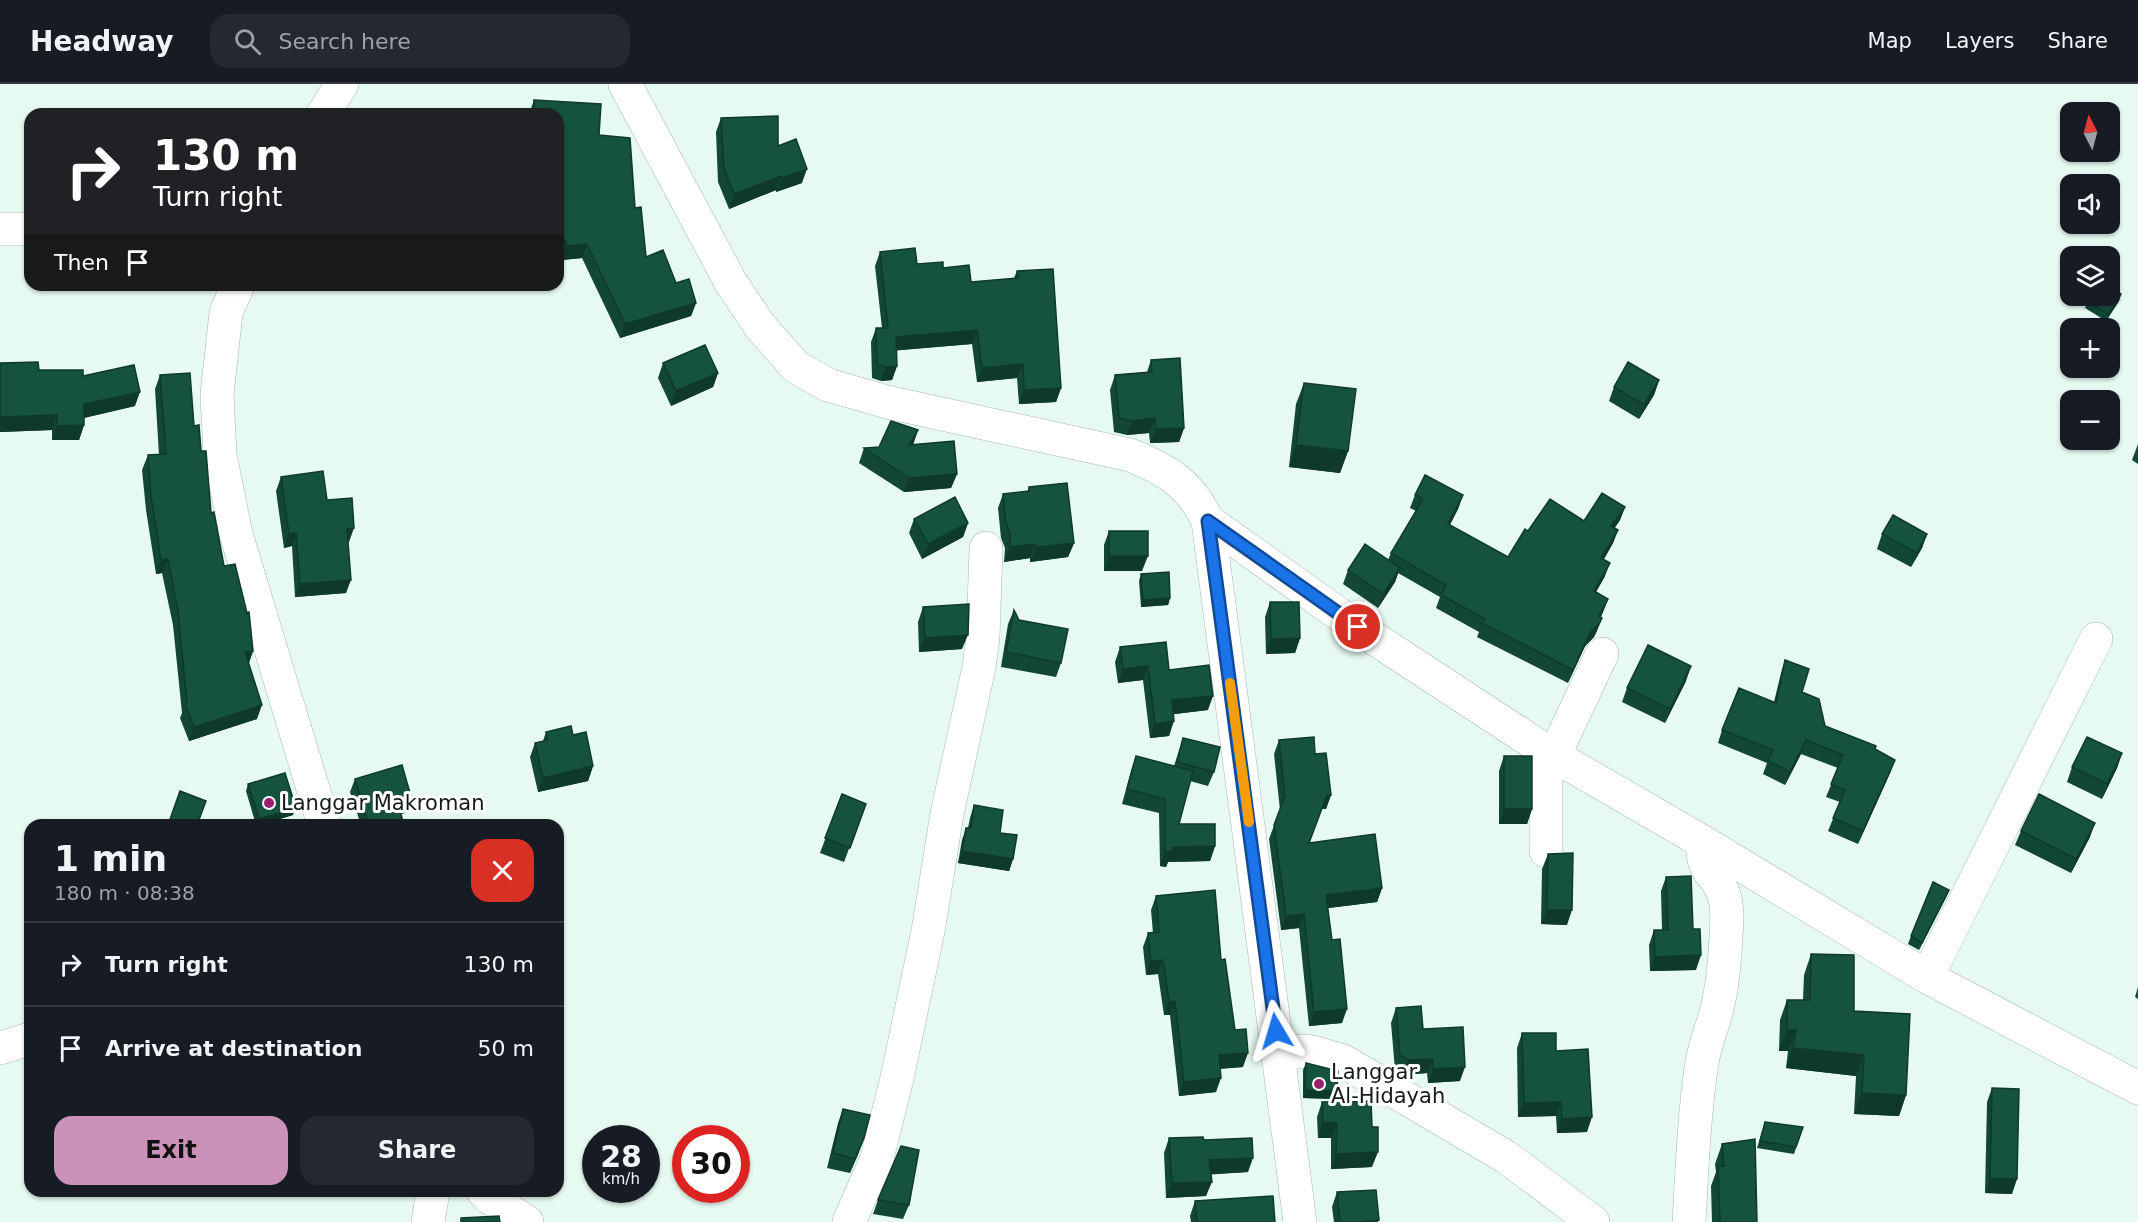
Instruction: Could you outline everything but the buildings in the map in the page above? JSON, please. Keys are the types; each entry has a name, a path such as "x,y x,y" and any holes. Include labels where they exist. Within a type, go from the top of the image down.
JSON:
{"street":[{"path":"327,108 342,84"},
{"path":"625,84 730,281 760,326 796,367 828,385 886,402 1130,455 1172,475 1190,490 1200,504 1208,521 1300,1222"},
{"path":"0,229 24,229"},
{"path":"235,291 226,313 218,382 220,455 236,534 322,819"},
{"path":"1208,521 1367,634 1550,753 1927,977 2138,1088"},
{"path":"849,1222 876,1158 897,1078 928,931 947,814 981,647 986,548"},
{"path":"1927,977 2096,639"},
{"path":"1546,851 1550,753 1602,654"},
{"path":"1689,1222 1702,1063 1719,1001 1726,938 1726,907 1723,893 1704,866 1703,842"},
{"path":"0,1048 24,1041"},
{"path":"1279,1054 1313,1052 1343,1061 1506,1157 1593,1222"},
{"path":"428,1222 432,1197"},
{"path":"489,1197 526,1222"}],"slow traffic":[{"path":"1230,683 1249,822"}],"place":[{"name":"Langgar Makroman","path":"269,803"},
{"name":"Langgar Al-Hidayah","path":"1319,1084"}],"route":[{"path":"1276,1031 1208,521 1358,627"}]}
